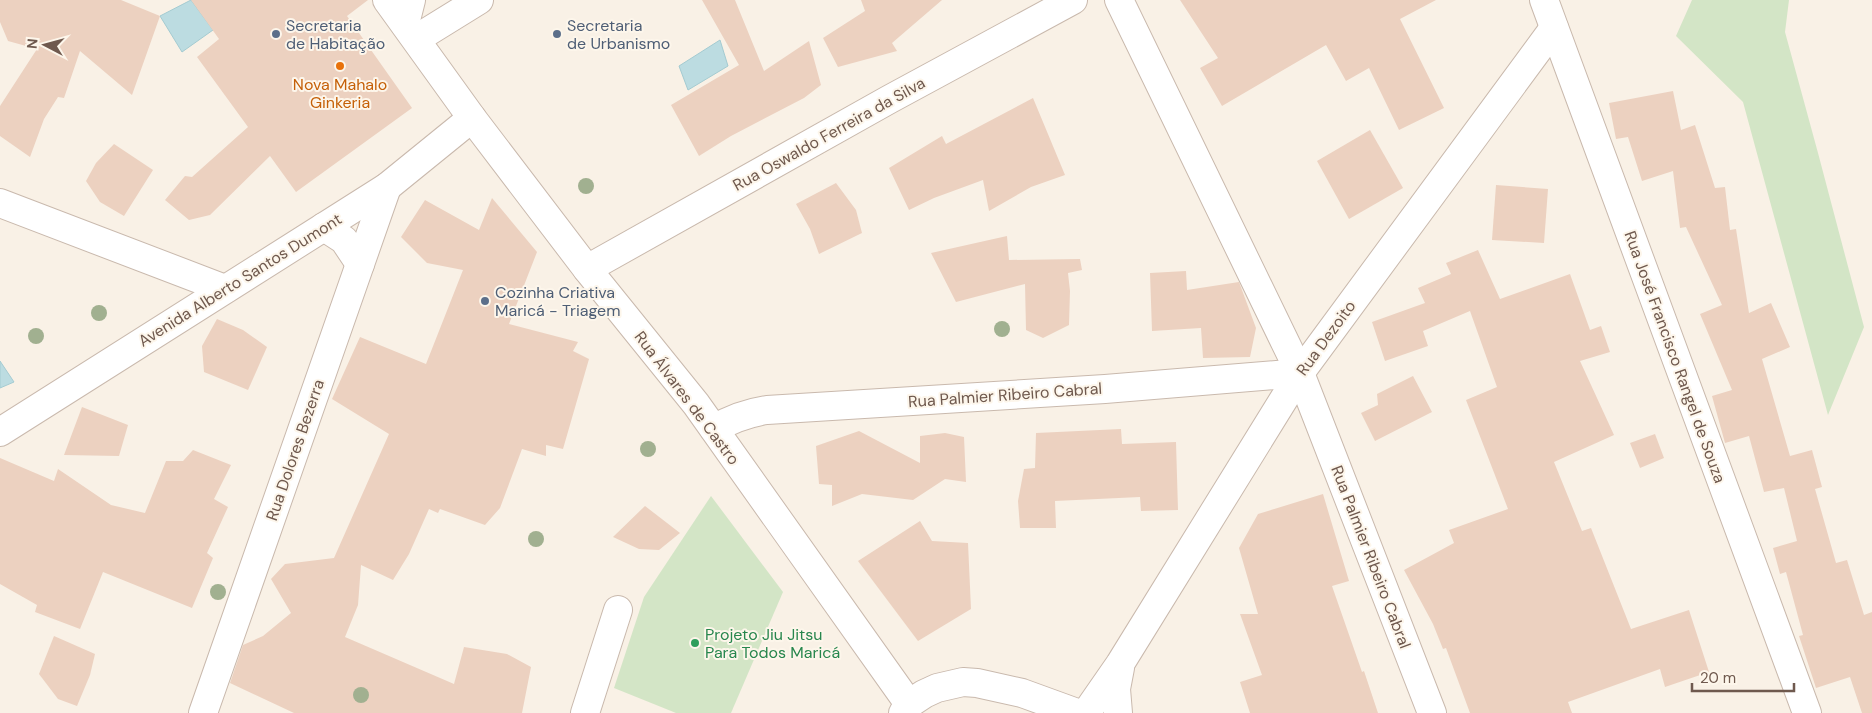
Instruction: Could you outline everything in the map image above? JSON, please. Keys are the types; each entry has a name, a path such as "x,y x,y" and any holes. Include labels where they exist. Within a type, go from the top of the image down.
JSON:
{"street":[{"name":"Rua Álvares de Castro","path":"387,0 410,21 472,118 587,269 714,429 906,708"},
{"path":"410,21 479,0"},
{"name":"Rua Oswaldo Ferreira da Silva","path":"587,269 882,104 1073,0"},
{"name":"Rua Palmier Ribeiro Cabral","path":"1119,0 1300,373 1432,713"},
{"name":"Rua José Francisco Rangel de Souza","path":"1544,0 1807,713"},
{"name":"Rua Dezoito","path":"1086,713 1120,664 1300,373 1554,28"},
{"name":"Avenida Alberto Santos Dumont","path":"0,432 386,187 472,118"},
{"name":"Rua Dolores Bezerra","path":"203,713 386,187"},
{"path":"0,203 225,289"},
{"path":"324,226 344,240 360,264"},
{"name":"Rua Palmier Ribeiro Cabral","path":"714,429 731,419 752,412 767,410 1105,389 1300,373"},
{"path":"585,713 618,610"},
{"path":"1118,713 1116,689 1120,664"},
{"path":"906,708 924,694 938,688 963,682 977,683 1022,693 1077,713"}],"green space":[{"path":"1692,0 1789,0 1785,32 1864,327 1828,415 1743,102 1676,36"},
{"name":"Projeto Jiu Jitsu Para Todos Maricá","path":"711,496 783,592 731,713 676,713 614,688 644,597"}],"water":[{"path":"191,0 213,30 182,52 160,16"},
{"path":"720,40 728,66 688,90 679,66"},
{"path":"0,361 14,382 0,388"}],"building":[{"path":"0,0 121,0 160,16 132,95 80,51 64,98 58,97 44,119 30,157 0,136 0,106 37,49 8,41 0,22"},
{"path":"191,0 368,0 347,16 412,108 296,192 270,156 210,215 189,220 165,200 185,176 192,177 248,127 197,57 219,39"},
{"path":"702,0 735,0 764,71 809,41 821,85 804,98 731,136 699,156 671,105 739,65"},
{"path":"861,0 942,0 892,43 897,51 838,67 823,38 865,11"},
{"path":"1180,0 1436,0 1400,19 1444,108 1399,130 1369,68 1346,81 1326,45 1222,106 1200,68 1218,58"},
{"path":"1673,91 1681,130 1695,125 1715,188 1725,187 1730,230 1736,229 1749,313 1771,303 1790,347 1762,359 1790,456 1812,450 1822,487 1815,489 1836,563 1847,560 1864,615 1872,612 1872,713 1862,713 1850,677 1816,688 1799,636 1803,635 1786,572 1780,574 1773,548 1797,541 1784,488 1764,492 1749,436 1725,443 1712,396 1732,390 1700,314 1722,305 1686,227 1680,228 1673,171 1642,181 1628,137 1616,139 1609,103"},
{"path":"1033,98 1065,175 1031,187 989,211 983,180 934,198 909,210 889,168 942,136 946,144"},
{"path":"1370,130 1403,188 1349,219 1317,161"},
{"path":"114,144 153,170 124,216 100,202 86,181 96,163"},
{"path":"836,183 856,210 862,233 819,254 810,229 796,204"},
{"path":"1496,185 1548,189 1544,243 1492,240"},
{"path":"492,198 537,252 509,324 578,342 573,351 589,359 563,449 546,445 546,456 522,449 500,508 485,525 440,509 438,513 429,509 409,554 393,580 361,565 358,605 345,637 454,684 464,647 507,654 531,667 522,713 294,713 230,683 243,645 263,636 291,613 271,579 285,564 334,558 389,434 332,399 360,337 426,364 463,270 427,263 401,237 425,200 479,230"},
{"path":"1007,236 1009,260 1080,259 1082,270 1068,273 1070,291 1069,325 1043,338 1026,330 1025,284 956,302 931,253"},
{"path":"1478,250 1500,299 1570,274 1590,330 1601,326 1610,352 1580,361 1614,435 1554,462 1582,531 1591,528 1631,629 1689,610 1709,672 1665,687 1660,669 1568,702 1572,713 1470,713 1446,648 1443,649 1433,624 1404,570 1454,543 1449,530 1508,509 1466,400 1497,387 1470,311 1423,331 1428,346 1385,361 1372,322 1425,303 1418,288 1451,274 1446,263"},
{"path":"1186,271 1187,290 1239,282 1256,328 1250,357 1203,358 1201,328 1152,331 1150,273"},
{"path":"217,319 243,330 267,347 248,390 204,372 202,346"},
{"path":"1413,376 1432,412 1375,441 1361,413 1378,405 1377,394"},
{"path":"82,407 128,425 119,456 64,455"},
{"path":"1121,429 1122,444 1176,442 1178,510 1141,511 1140,497 1055,501 1056,528 1020,528 1018,501 1024,469 1035,468 1036,433"},
{"path":"859,431 920,463 920,436 945,433 964,437 966,482 945,479 913,500 862,494 832,506 832,485 819,484 816,446"},
{"path":"1655,434 1664,458 1640,468 1630,443"},
{"path":"193,450 231,465 214,499 228,507 207,553 213,558 192,608 103,572 80,629 35,612 37,605 0,584 0,458 54,481 58,469 111,505 145,513 166,461 183,461"},
{"path":"1323,494 1349,581 1332,586 1378,713 1250,713 1240,682 1262,675 1240,614 1258,614 1239,548 1258,514"},
{"path":"645,506 680,533 659,550 639,549 613,537"},
{"path":"920,521 932,541 968,543 971,609 918,641 858,561"},
{"path":"54,636 95,654 90,675 77,706 58,699 39,674"}],"place":[{"name":"Secretaria de Habitação","path":"276,34"},
{"name":"Secretaria de Urbanismo","path":"557,34"},
{"name":"Nova Mahalo Ginkeria","path":"340,66"},
{"name":"Cozinha Criativa Maricá - Triagem","path":"485,301"},
{"name":"Projeto Jiu Jitsu Para Todos Maricá","path":"695,643"}]}
